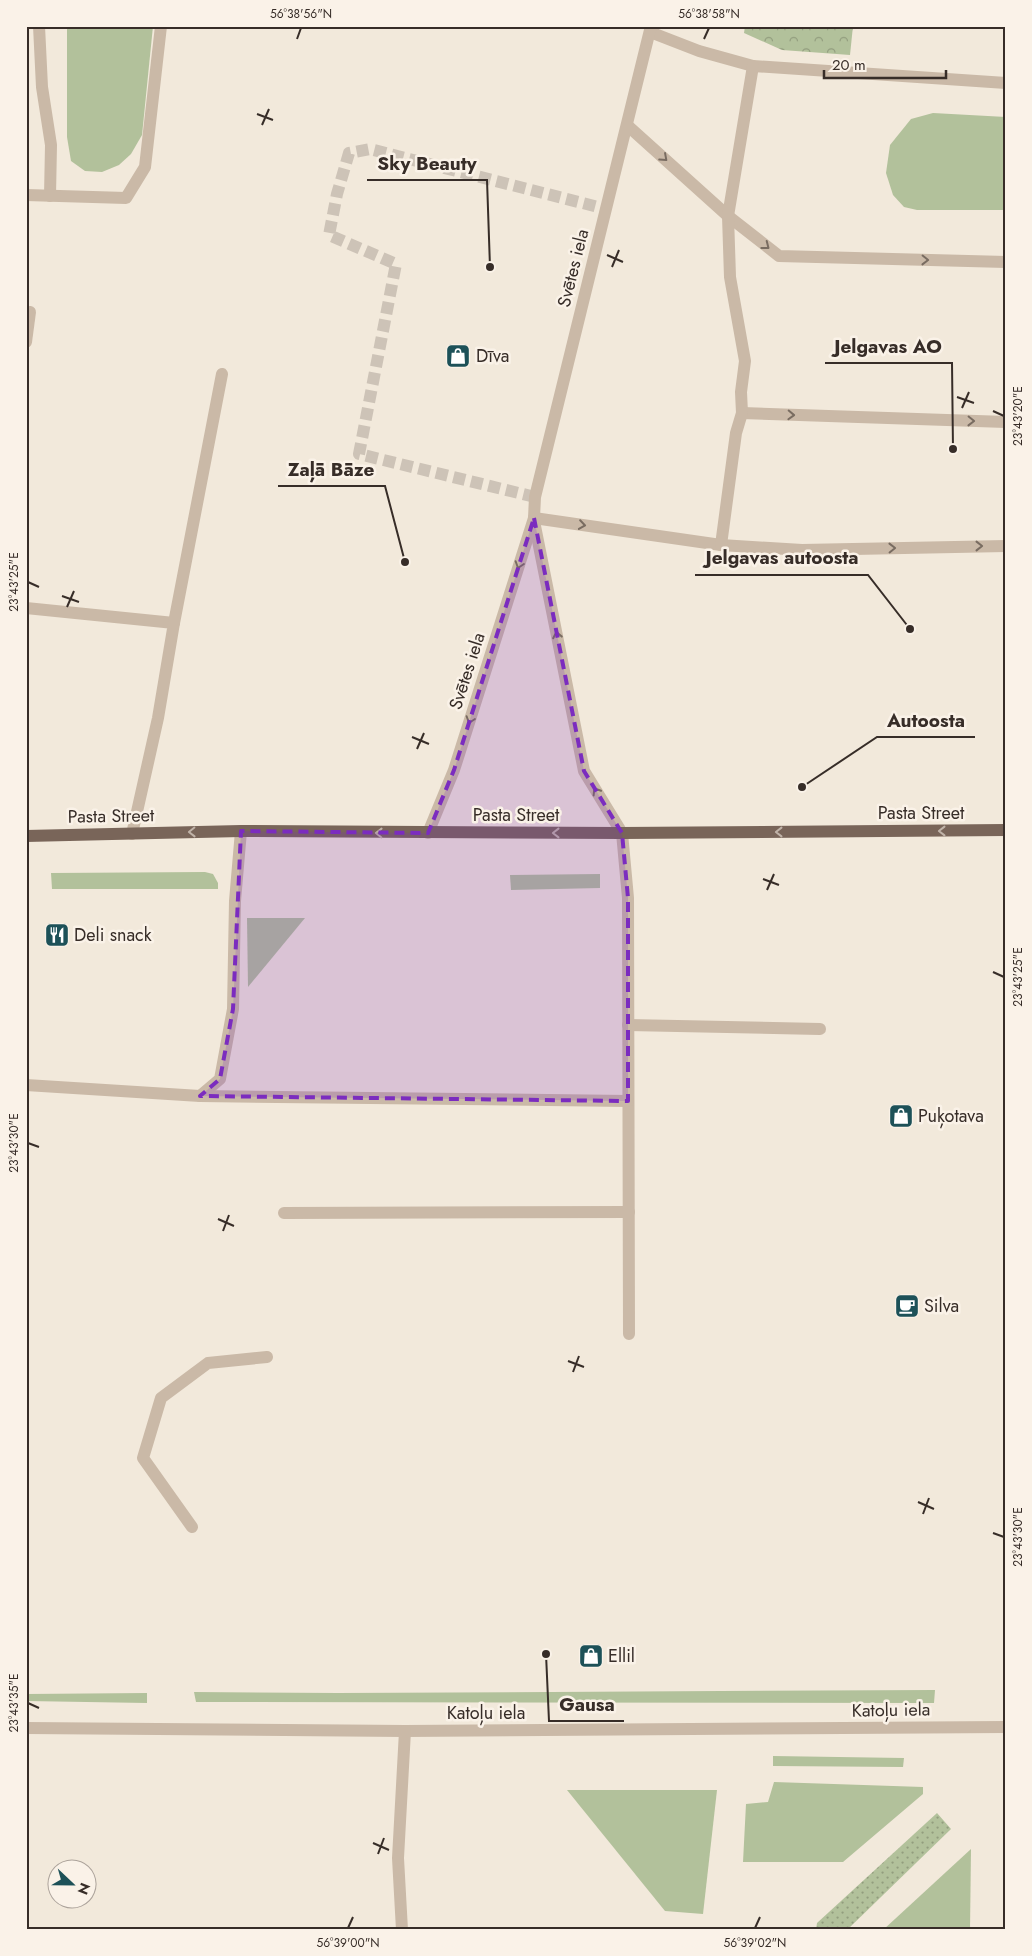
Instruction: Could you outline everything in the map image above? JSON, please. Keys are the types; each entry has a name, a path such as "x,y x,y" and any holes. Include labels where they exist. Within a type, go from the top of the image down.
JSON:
{"main road":[{"name":"Pasta Street","path":"26,836 241,832 622,833 1006,830"}],"street":[{"path":"39,26 42,87 51,146 50,196"},
{"path":"26,195 126,198 145,168 161,26"},
{"path":"651,29 699,51 753,66 1006,83"},
{"name":"Svētes iela","path":"622,833 584,771 534,518 535,496 651,29"},
{"path":"721,545 736,434 742,414 741,392 745,361 730,276 728,216 753,66"},
{"path":"628,126 728,216 779,256 1006,262"},
{"path":"26,342 30,312"},
{"path":"132,834 158,718 174,623 222,374"},
{"path":"742,414 1006,422"},
{"path":"534,518 721,545 802,550 1006,546"},
{"name":"Svētes iela","path":"428,833 454,770 534,518"},
{"path":"26,608 174,623"},
{"path":"200,1096 220,1079 233,1009 235,901 241,832"},
{"path":"622,833 628,898 629,1334"},
{"path":"628,1025 820,1029"},
{"path":"26,1085 200,1096 628,1101"},
{"path":"284,1213 629,1212"},
{"path":"192,1527 144,1458 161,1398 208,1364 267,1357"},
{"name":"Katoļu iela","path":"26,1728 405,1731 1006,1727"},
{"path":"402,1930 398,1858 405,1731"}],"highlighted area":[{"path":"534,518 584,771 622,833 628,898 628,1101 200,1096 220,1079 233,1009 241,831 428,833 454,770"}],"green space":[{"path":"67,26 153,26 142,135 131,154 119,165 102,172 85,171 71,161 67,137"},
{"path":"745,26 853,26 850,55 782,50 744,33"},
{"path":"933,113 1006,117 1006,210 917,210 904,207 893,195 886,173 890,145 911,119"},
{"path":"205,872 213,874 218,883 218,889 52,889 51,873"},
{"path":"600,874 600,888 511,890 510,875"},
{"path":"247,918 305,918 248,987"},
{"path":"935,1690 934,1703 196,1702 194,1692 338,1693"},
{"path":"147,1693 147,1703 26,1701 26,1694"},
{"path":"773,1756 904,1758 903,1767 773,1766"},
{"path":"774,1782 923,1787 923,1794 843,1862 743,1862 746,1804 768,1802"},
{"path":"567,1790 717,1790 703,1914 665,1911"},
{"path":"937,1813 951,1829 847,1930 816,1930 817,1923"},
{"path":"971,1849 970,1930 883,1930"}],"tunnel":[{"path":"535,497 359,454 396,264 329,235 337,194 349,153 370,149 606,209"}],"place":[{"name":"Sky Beauty","path":"490,267"},
{"name":"Dīva","path":"458,356"},
{"name":"Jelgavas AO","path":"953,449"},
{"name":"Zaļā Bāze","path":"405,562"},
{"name":"Jelgavas autoosta","path":"910,629"},
{"name":"Autoosta","path":"802,787"},
{"name":"Deli snack","path":"57,935"},
{"name":"Puķotava","path":"901,1116"},
{"name":"Silva","path":"907,1306"},
{"name":"Gausa","path":"546,1654"},
{"name":"Ellil","path":"591,1656"}]}
